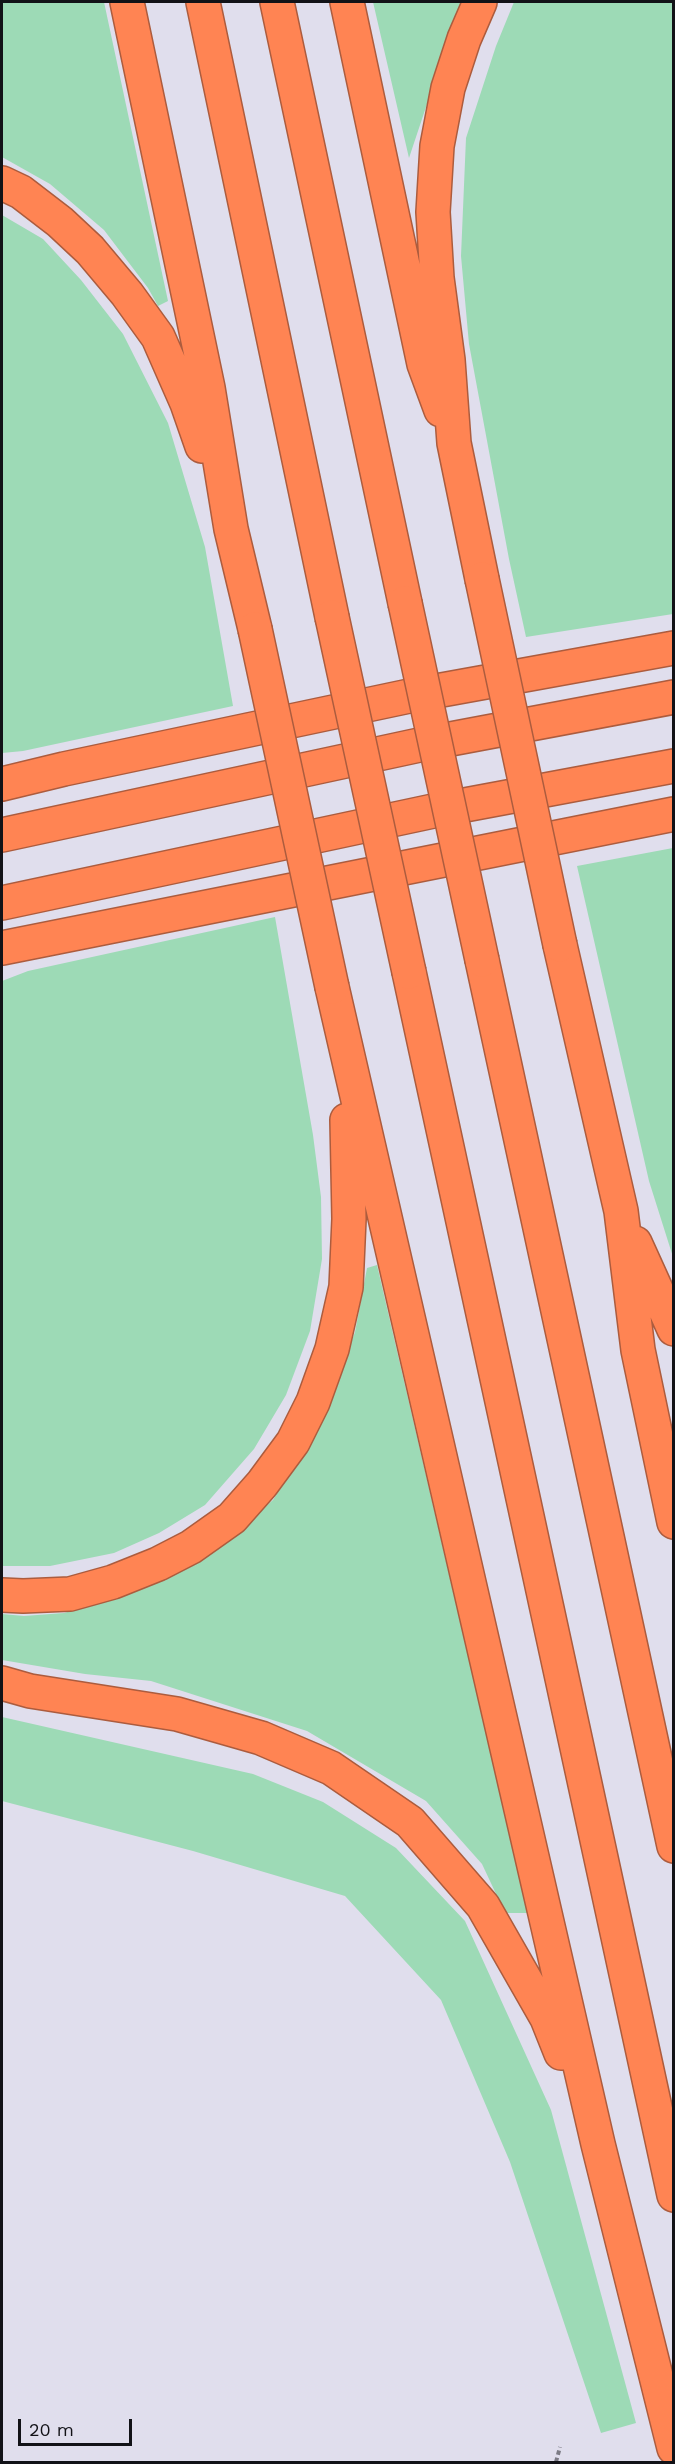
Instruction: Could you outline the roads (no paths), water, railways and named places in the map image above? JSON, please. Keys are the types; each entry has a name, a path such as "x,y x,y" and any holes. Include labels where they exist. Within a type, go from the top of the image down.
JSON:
{"highway":[{"path":"127,2 208,388 231,529 255,629 332,987 598,2144 674,2448"},
{"path":"203,2 332,617 674,2194"},
{"path":"277,2 674,1846"},
{"path":"346,2 424,364 454,443"},
{"path":"480,2 464,39 448,88 437,146 434,212 437,278 448,360 454,443 561,945 621,1211 638,1350 674,1522"},
{"path":"2,183 21,192 90,250 158,337 187,403 231,529"},
{"path":"2,784 414,695 674,648"},
{"path":"2,835 424,744 674,697"},
{"path":"2,903 438,810 674,766"},
{"path":"2,772 64,769"},
{"path":"11,948 674,814"},
{"path":"2,1595 70,1594 113,1582 175,1556 231,1518 262,1484 293,1442 314,1402 332,1348 346,1287 350,1219 349,1156 346,1099 332,987"},
{"path":"621,1211 674,1329"},
{"path":"2,1683 30,1691 177,1714 261,1738 331,1768 410,1821 483,1906 547,2018 598,2144"}]}
